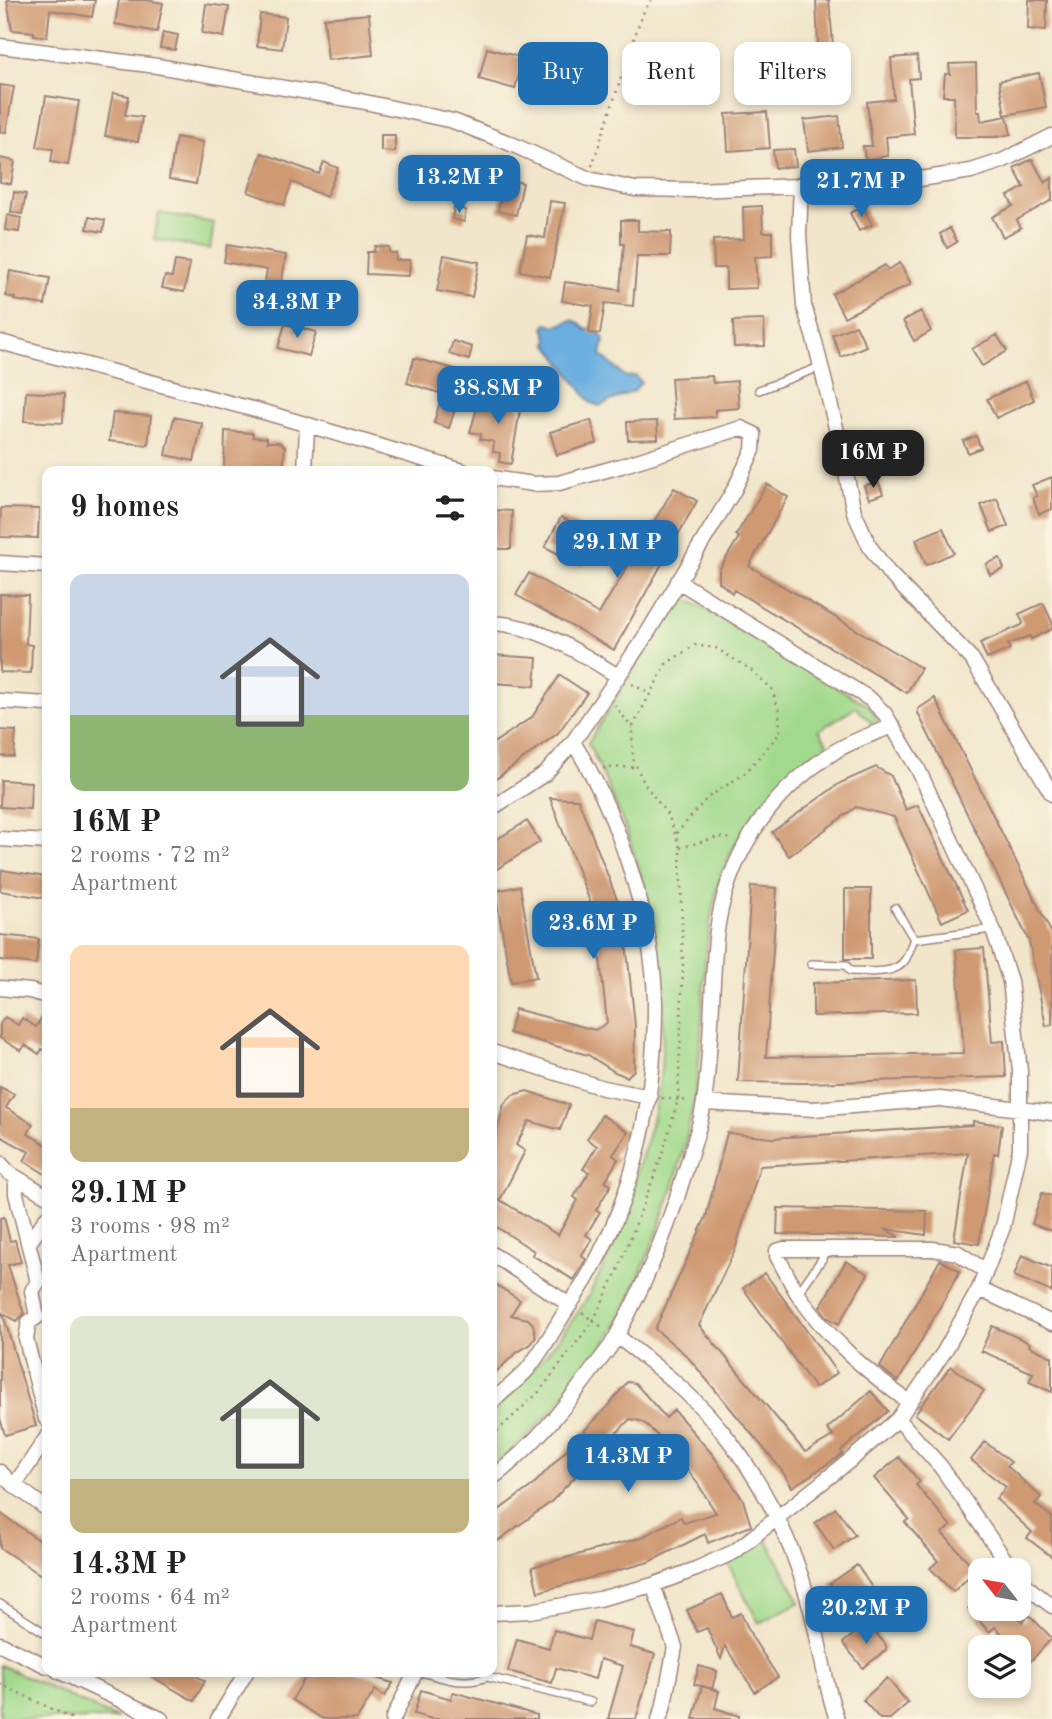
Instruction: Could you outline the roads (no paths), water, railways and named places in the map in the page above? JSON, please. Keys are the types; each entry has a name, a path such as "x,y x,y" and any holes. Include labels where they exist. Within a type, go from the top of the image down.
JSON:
{"street":[{"path":"0,46 157,66 360,101 453,121 589,179 635,189 693,190 901,182 971,171 1002,161 1052,136"},
{"path":"801,184 799,235 804,306 839,440 854,512 870,547 888,572 972,659 1052,794"},
{"path":"0,342 271,414 307,427 445,466"},
{"path":"305,466 307,427"},
{"path":"497,479 533,484 559,483 741,428 754,434 753,450 745,470 648,632 607,693 573,742 546,773 497,805"},
{"path":"0,563 42,566"},
{"path":"497,1613 530,1611 599,1599 653,1585 734,1552 898,1419 944,1352 979,1289 1003,1227 1020,1149 1017,1040 1010,981 993,929 918,769 886,714 870,699 678,581"},
{"path":"497,624 530,628 618,676"},
{"path":"0,701 42,704"},
{"path":"497,1473 544,1429 581,1386 617,1336 667,1228 704,1103 717,936 724,897 736,859 759,822 794,784 836,751 892,726"},
{"path":"497,1397 526,1370 585,1283 615,1220 650,1097 655,1013 652,962 632,874 590,768 573,742"},
{"path":"0,839 42,842"},
{"path":"0,988 42,995"},
{"path":"497,1054 603,1088 650,1097"},
{"path":"704,1103 814,1109 940,1099 1052,1113"},
{"path":"0,1163 9,1173 42,1193"},
{"path":"16,1178 16,1194 37,1283 32,1291 37,1317 29,1322 26,1339 42,1401"},
{"path":"29,1243 42,1224"},
{"path":"909,1402 865,1371 831,1336 798,1294 776,1256 777,1251 949,1251 958,1253 986,1272"},
{"path":"497,1257 570,1305"},
{"path":"979,1289 1052,1323"},
{"path":"617,1336 676,1384 717,1425 778,1518 809,1600 824,1676 837,1719"},
{"path":"898,1419 941,1467 1004,1558"},
{"path":"20,1476 42,1444"},
{"path":"0,1472 42,1505"},
{"path":"653,1585 675,1647 659,1719"},
{"path":"1031,1590 1052,1606"},
{"path":"0,1644 42,1664"},
{"path":"71,1677 162,1719"},
{"path":"210,1719 234,1677"},
{"path":"218,1719 243,1677"},
{"path":"393,1719 414,1677"}],"lane":[{"path":"759,390 820,367"},
{"path":"895,908 914,939"},
{"path":"914,939 993,929"},
{"path":"811,964 846,965 850,971 886,971 905,962 914,939"},
{"path":"798,1294 822,1259 825,1249"},
{"path":"0,1604 42,1631"},
{"path":"0,1635 15,1651"},
{"path":"437,1677 457,1683 473,1682 482,1677"},
{"path":"497,1677 591,1702"}],"water":[{"path":"572,320 585,329 600,333 604,341 601,355 626,377 636,376 641,382 634,391 599,406 591,403 547,343 549,340 544,328 547,324 556,326"}]}
